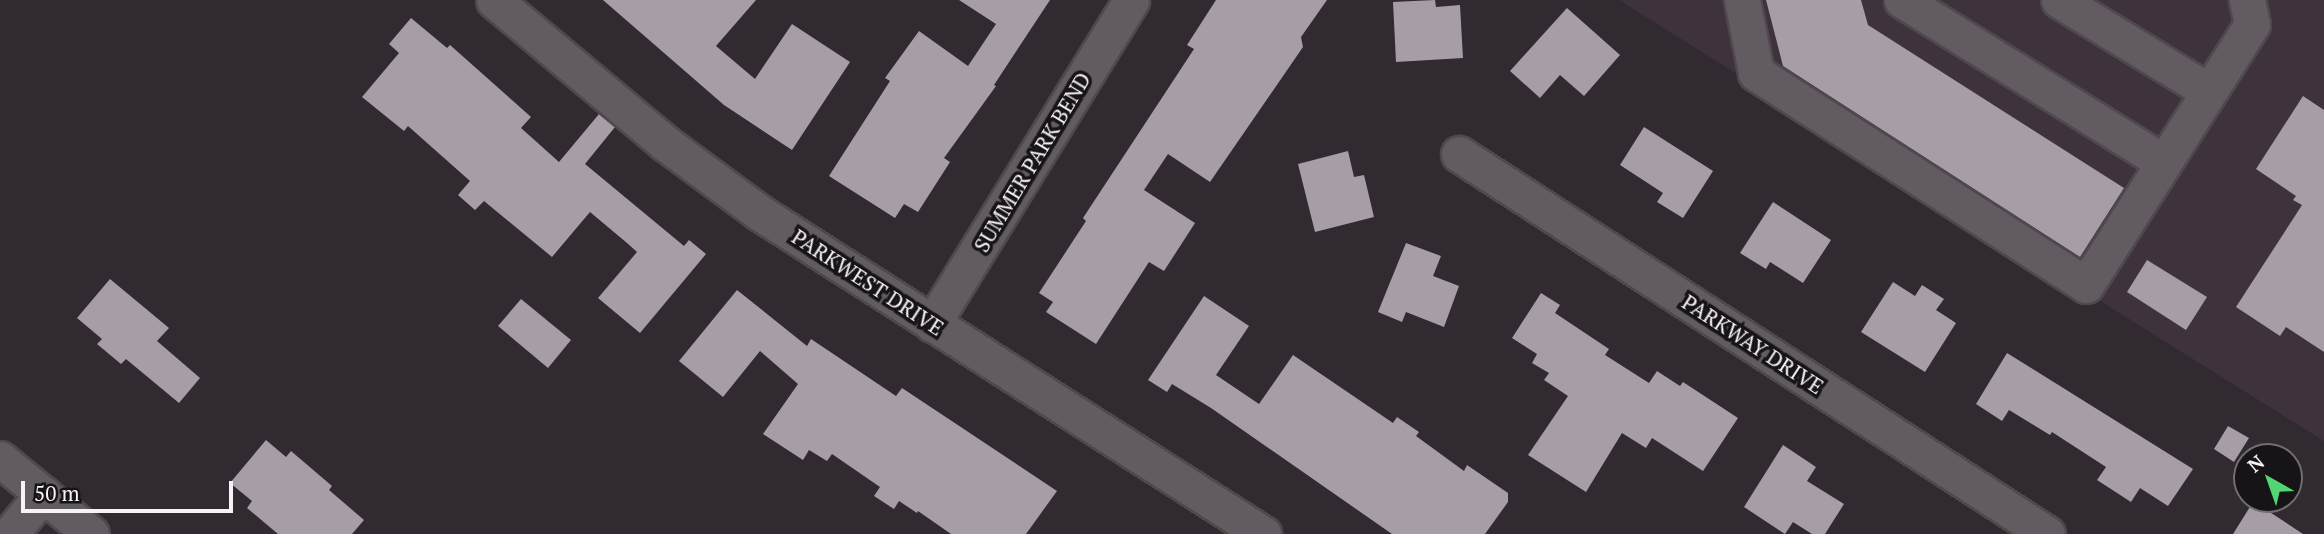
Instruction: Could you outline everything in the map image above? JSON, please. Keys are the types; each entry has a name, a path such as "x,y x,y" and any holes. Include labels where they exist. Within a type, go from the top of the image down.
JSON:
{"street":[{"name":"PARKWEST DRIVE","path":"494,0 665,143 760,213 1263,534"},
{"name":"SUMMER PARK BEND","path":"932,324 1131,0"},
{"path":"1742,0 1756,73 2086,285 2252,24 2247,0"},
{"path":"1902,0 2163,162"},
{"path":"2059,0 2208,90"},
{"name":"PARKWAY DRIVE","path":"1460,154 2048,534"},
{"path":"0,459 90,534"},
{"path":"10,534 43,494"}],"shaded area":[{"path":"1619,0 2324,0 2324,441"}],"building":[{"path":"603,0 756,0 716,46 755,79 792,24 850,62 792,150 724,105"},
{"path":"959,0 1050,0 994,85 996,86 944,158 950,162 918,212 904,204 895,218 829,176 890,81 885,78 919,31 968,66 996,24"},
{"path":"1216,0 1327,0 1301,37 1303,47 1210,182 1168,154 1144,190 1195,223 1164,271 1149,262 1096,344 1046,312 1053,302 1039,293 1086,221 1083,218 1194,49 1187,45"},
{"path":"1435,0 1436,7 1460,5 1463,58 1396,62 1393,2"},
{"path":"1766,0 1861,0 1868,25 2124,188 2080,257 1783,66"},
{"path":"1567,8 1620,55 1584,96 1560,75 1540,98 1510,71"},
{"path":"411,18 447,48 450,45 531,117 521,128 559,162 599,114 615,127 585,164 684,246 689,240 706,254 640,333 598,298 637,252 627,243 590,212 552,257 484,201 475,210 458,195 470,181 408,126 404,131 362,97 399,53 389,44"},
{"path":"2303,96 2324,110 2324,352 2286,327 2280,336 2236,307 2302,205 2293,200 2296,196 2256,169"},
{"path":"1644,127 1713,171 1683,218 1657,202 1663,193 1620,165"},
{"path":"1348,151 1354,177 1364,175 1374,217 1315,232 1298,164"},
{"path":"1773,202 1831,240 1803,283 1770,262 1766,269 1740,253"},
{"path":"1406,243 1441,256 1433,276 1459,286 1444,327 1406,312 1402,322 1378,312"},
{"path":"2147,260 2207,297 2186,330 2127,292"},
{"path":"110,279 169,328 157,341 200,378 179,403 126,359 121,364 97,344 102,339 77,318"},
{"path":"1893,282 1915,296 1922,285 1944,299 1936,310 1956,323 1925,372 1861,332"},
{"path":"737,290 807,346 811,339 896,396 902,388 1057,491 1026,534 951,534 899,501 894,509 874,496 880,487 832,454 827,461 809,450 803,460 763,434 798,384 760,351 723,397 679,361"},
{"path":"1541,293 1560,305 1555,313 1609,349 1605,355 1649,383 1657,371 1680,386 1683,382 1738,418 1703,471 1652,438 1646,448 1622,433 1586,492 1528,455 1568,396 1544,380 1549,373 1532,363 1537,354 1512,338"},
{"path":"1204,296 1249,326 1216,375 1259,404 1293,355 1393,423 1397,417 1419,432 1416,436 1464,471 1467,465 1508,493 1508,502 1485,534 1392,534 1211,408 1172,384 1167,392 1148,380"},
{"path":"521,299 571,340 548,368 498,326"},
{"path":"2007,353 2193,469 2168,506 2140,488 2131,502 2097,480 2106,467 2052,432 2050,435 2009,410 2002,421 1976,404"},
{"path":"2228,426 2249,438 2246,443 2233,443 2233,461 2214,449"},
{"path":"266,440 286,457 291,451 332,486 329,490 364,520 352,534 278,534 247,508 252,501 230,483"},
{"path":"1783,445 1816,467 1807,481 1844,504 1825,534 1812,534 1793,522 1785,534 1744,507"},
{"path":"2246,513 2271,513 2303,534 2233,534"}]}
